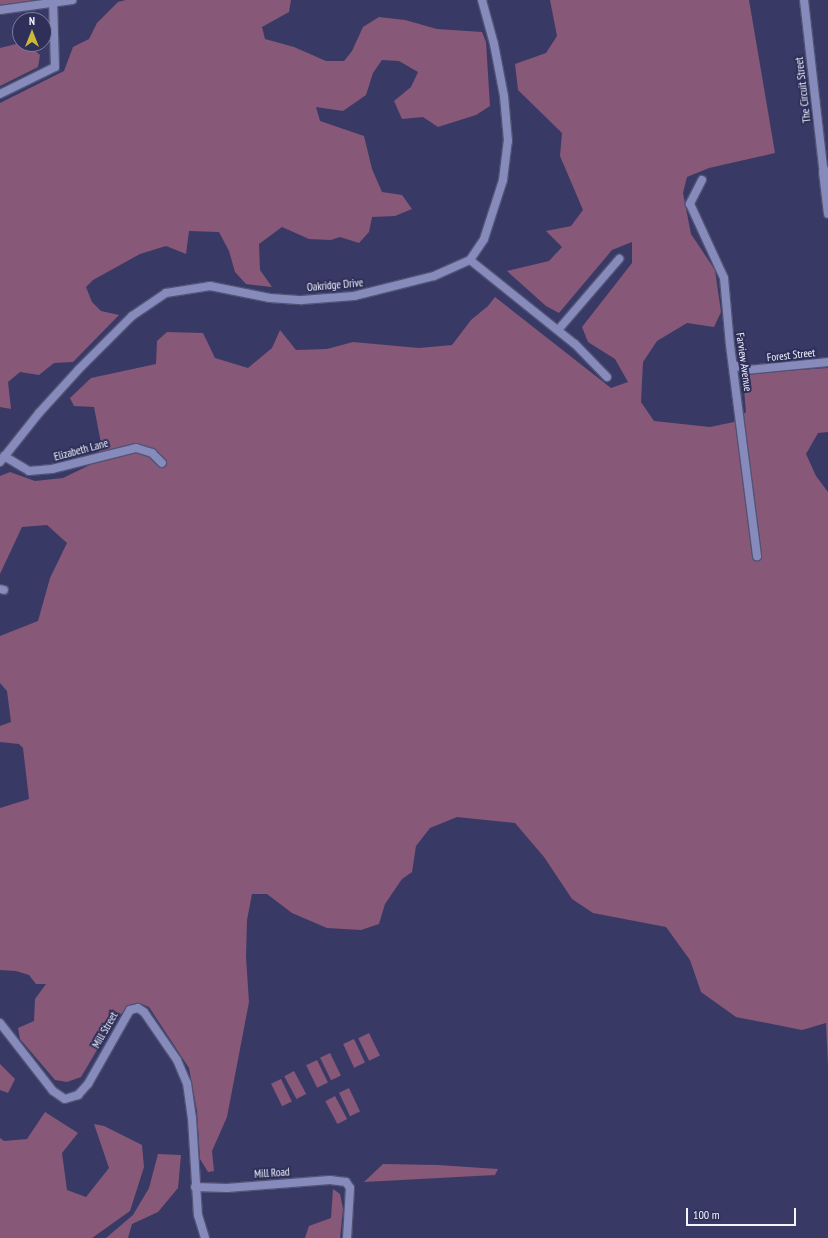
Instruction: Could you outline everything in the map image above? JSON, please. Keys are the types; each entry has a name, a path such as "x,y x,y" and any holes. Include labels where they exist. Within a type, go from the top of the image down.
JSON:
{"street":[{"path":"0,10 72,0"},
{"path":"482,0 496,52 508,141 503,180 484,239 470,260 576,344 607,378"},
{"name":"The Circuit Street","path":"804,0 823,167 828,176"},
{"path":"0,94 55,68 57,57 53,2"},
{"path":"823,167 828,214"},
{"name":"Farview Avenue","path":"702,180 690,204 722,271 757,556"},
{"path":"558,330 620,259"},
{"name":"Oakridge Drive","path":"2,459 79,369 132,316 166,293 210,286 270,298 302,300 354,296 434,276 470,260"},
{"name":"Forest Street","path":"734,365 747,370 828,362"},
{"name":"Elizabeth Lane","path":"2,459 29,471 52,469 136,448 152,453 162,463"},
{"name":"Mill Street","path":"0,1023 53,1090 65,1099 78,1095 88,1084 130,1010 138,1008 144,1012 177,1060 187,1083 192,1118 195,1187"},
{"name":"Mill Road","path":"195,1187 227,1188 330,1180 349,1185 350,1204 347,1238"},
{"path":"195,1187 198,1215 205,1238"}],"shaded area":[{"path":"0,0 50,0 0,8"},
{"path":"126,0 291,0 289,12 262,27 265,39 294,47 326,61 344,61 352,51 363,27 379,17 405,20 437,29 482,32 486,42 490,106 476,115 438,127 423,117 402,119 394,101 411,87 418,72 399,61 382,60 373,73 366,95 343,111 316,107 320,121 364,136 372,169 382,192 402,195 412,209 395,216 372,217 369,232 359,243 340,237 331,240 309,239 282,227 259,244 260,270 272,287 246,284 235,272 229,251 219,232 189,231 186,254 166,246 140,254 93,280 86,287 92,302 101,311 119,315 73,362 54,363 39,375 20,372 8,382 11,409 0,407 0,103 64,71 73,47 89,39 97,23 118,2"},
{"path":"550,0 749,0 775,153 709,168 687,177 683,193 691,234 715,270 721,312 714,327 687,323 657,341 643,362 641,402 654,421 710,427 734,422 746,412 743,378 749,373 828,368 828,432 818,433 806,454 816,476 828,492 828,1066 826,1023 802,1030 736,1017 701,992 690,960 666,927 593,913 572,899 544,857 515,823 457,817 430,828 416,846 412,872 402,879 385,904 379,924 361,930 327,928 292,913 267,894 252,894 247,920 246,957 249,1002 227,1117 212,1151 214,1171 208,1172 200,1159 197,1111 189,1068 149,1007 139,1003 117,1016 81,1077 67,1082 55,1080 20,1039 18,1028 34,1021 35,999 46,984 36,984 29,975 16,971 0,970 0,808 29,799 23,748 19,744 0,742 0,726 11,722 7,691 0,683 0,636 38,621 50,578 67,543 47,525 22,527 0,574 0,476 10,472 35,481 63,478 96,462 101,443 94,407 74,406 70,398 91,378 156,364 157,341 167,332 203,333 215,358 248,368 272,348 280,330 296,350 327,349 353,342 419,348 452,345 471,320 488,306 495,297 611,388 628,382 615,359 588,342 582,327 632,263 632,242 612,250 559,313 546,306 507,271 549,261 562,247 546,231 571,226 583,210 560,156 562,133 518,90 515,64 546,53 557,36"},
{"path":"12,45 12,52 36,52 40,55 38,67 0,86 0,48"},
{"path":"369,1033 380,1055 369,1061 358,1038"},
{"path":"354,1039 365,1063 354,1068 343,1044"},
{"path":"330,1053 341,1075 331,1080 320,1058"},
{"path":"317,1060 328,1082 317,1088 306,1065"},
{"path":"0,1064 15,1079 8,1093 0,1090"},
{"path":"294,1071 306,1094 296,1099 284,1076"},
{"path":"281,1079 292,1101 282,1106 271,1084"},
{"path":"349,1088 360,1112 350,1116 339,1093"},
{"path":"335,1096 347,1119 337,1124 325,1101"},
{"path":"45,1112 78,1133 62,1153 67,1190 86,1197 109,1168 94,1124 104,1126 142,1145 144,1167 130,1211 92,1238 0,1238 0,1138 4,1141 27,1139"},
{"path":"158,1154 181,1155 178,1188 158,1212 132,1224 128,1238 106,1238 133,1215 149,1188"},
{"path":"383,1164 438,1165 498,1169 495,1175 364,1182"},
{"path":"333,1189 340,1194 343,1209 340,1238 305,1238 309,1226 331,1218"}]}
